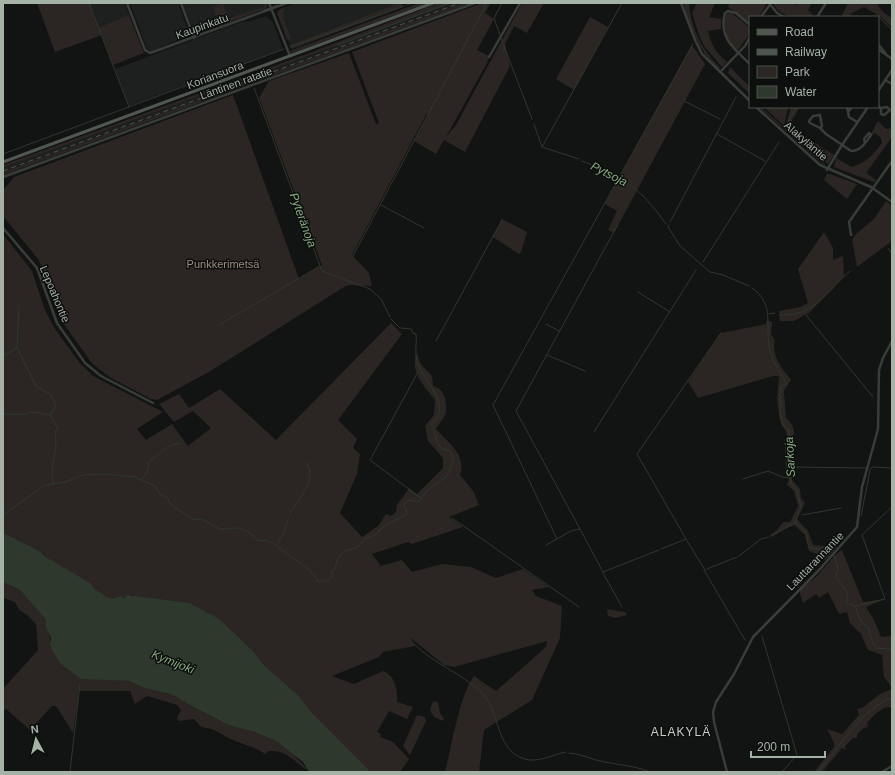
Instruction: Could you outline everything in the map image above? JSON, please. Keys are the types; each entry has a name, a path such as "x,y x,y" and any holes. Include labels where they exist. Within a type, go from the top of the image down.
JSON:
{"main road":[{"name":"Koriansuora","path":"3,162 433,3"}],"street":[{"name":"Kaupinkatu","path":"127,3 145,50 152,53 287,3"},
{"path":"181,3 194,38"},
{"path":"269,3 290,57"},
{"name":"Läntinen ratatie","path":"3,177 475,3"},
{"path":"490,57 520,3"},
{"path":"681,3 700,51 749,100"},
{"path":"762,16 770,3 777,13 782,16"},
{"path":"817,16 825,3"},
{"path":"749,24 733,12 728,11 725,13 723,25 724,34 729,44 749,63"},
{"path":"720,72 738,53 749,38"},
{"path":"879,45 888,56"},
{"path":"879,50 892,59"},
{"path":"879,89 892,70"},
{"path":"885,80 892,84"},
{"name":"Alakyläntie","path":"757,108 805,153 827,170 873,188 892,202"},
{"path":"847,108 849,117 857,122"},
{"path":"848,113 851,108"},
{"path":"827,170 867,108"},
{"path":"820,128 822,126 820,115 813,116 809,121 810,124 820,128 826,134 851,151 854,151 865,143"},
{"path":"851,235 849,222 892,161"},
{"name":"Lepoahontie","path":"3,228 37,268 57,323 85,363 101,376 153,404"},
{"name":"Lauttarannantie","path":"727,772 714,722 713,712 716,702 734,674 753,637 833,555 853,533 859,523 862,487 878,429 879,370 882,358 892,341"},
{"path":"882,772 892,766"}],"shaded area":[{"path":"89,3 125,3 129,15 99,27"},
{"path":"130,3 178,3 190,35 151,51 147,49"},
{"path":"183,3 267,3 266,8 197,33 194,32"},
{"path":"296,3 399,3 290,45 278,14 280,9"},
{"path":"453,3 463,3 3,172 3,168"},
{"path":"266,16 273,22 283,49 129,106 115,69 244,21 247,22"}],"green space":[{"path":"37,3 89,3 99,27 129,15 144,53 113,65 102,35 55,52"},
{"path":"265,3 268,5 265,9 217,26 216,23 218,22 213,7 223,4 229,18 264,7"},
{"path":"401,3 403,7 292,49 290,47 290,45"},
{"path":"419,3 428,3 292,53 290,51"},
{"path":"439,3 453,3 3,168 3,165 312,52"},
{"path":"463,3 471,3 3,175 3,172"},
{"name":"Punkkerimetsä","path":"482,3 491,3 485,13 494,19 477,50 489,56 487,63 446,137 456,125 522,3 544,3 527,33 514,26 505,44 510,66 465,152 444,140 436,154 414,141 428,116 427,113 352,255 369,273 372,286 349,285 344,287 209,372 157,400 151,399 111,378 91,362 61,320 45,274 38,259 3,216 3,190 14,177 233,95 299,279 322,265 259,98 269,81 349,53 376,124 379,123 352,52"},
{"path":"683,3 689,3 692,22 698,38 708,54 720,68 717,68 700,46 692,30"},
{"path":"697,3 715,3 709,17 721,19 721,29 708,31 714,48 727,62 722,67 704,46 699,35 692,13"},
{"path":"730,3 767,3 760,16 749,16 749,22 728,7"},
{"path":"776,3 792,3 797,5 798,3 812,3 808,10 814,16 790,16 777,10 774,5"},
{"path":"848,3 876,3 884,13 892,18 892,28 881,17 864,7 852,13 850,16 842,16"},
{"path":"284,8 283,17 291,39 287,40 277,13 279,10"},
{"path":"732,13 749,27 749,34 738,50 728,39 726,34 726,14"},
{"path":"590,17 608,27 574,90 556,79"},
{"path":"692,45 705,64 614,233 608,230 617,211 605,204"},
{"path":"730,67 749,86 749,93 728,73"},
{"path":"760,108 762,108 825,164 824,165"},
{"path":"765,108 788,108 784,126"},
{"path":"791,108 799,108 792,120 794,129 834,155 828,164 787,129 786,126"},
{"path":"878,121 886,129 892,128 892,137 866,173 876,180 874,182 834,167 836,158 852,167 862,163 873,155 882,143 881,138 875,133 873,135 871,134"},
{"path":"827,174 857,184 847,199 824,180"},
{"path":"886,201 892,206 892,241 857,267 852,240 856,234 874,219"},
{"path":"502,219 527,232 519,254 493,237"},
{"path":"824,232 833,248 833,260 843,256 844,276 810,312 794,321 780,321 779,311 800,307 808,303 798,269"},
{"path":"3,234 32,271 45,310 53,326 79,362 93,376 163,412 137,429 146,440 172,424 188,446 211,428 193,411 174,422 159,404 179,394 189,408 220,389 276,440 391,323 402,334 338,420 357,439 353,448 360,454 357,474 340,513 362,537 378,526 386,514 391,516 396,512 397,505 409,488 417,494 443,468 443,458 428,441 425,426 434,415 435,400 418,378 415,365 417,352 421,364 431,375 433,386 440,389 445,399 446,412 436,429 451,444 459,455 461,461 460,475 474,492 479,505 449,517 463,527 412,544 408,542 372,554 381,566 402,560 412,572 442,564 471,567 496,578 523,569 549,587 532,590 536,596 562,606 560,638 532,700 484,730 479,772 445,772 456,722 469,685 474,676 496,691 546,647 547,641 454,667 444,665 411,638 415,646 383,652 379,657 332,676 354,684 383,671 390,676 395,684 397,702 413,707 407,719 389,711 377,732 381,734 380,737 393,742 409,759 400,772 371,772 310,712 299,696 263,664 253,651 224,623 131,595 125,598 114,599 104,596 93,586 46,557 43,553 3,535"},
{"path":"767,320 772,322 771,334 775,341 774,346 778,362 791,380 784,391 786,418 793,427 794,431 791,453 795,466 792,472 792,480 800,489 801,498 805,503 797,519 808,531 813,545 837,547 825,561 823,556 809,551 805,535 794,525 784,529 772,537 770,535 777,530 783,522 790,522 798,506 794,491 787,485 789,479 786,477 785,445 787,436 786,431 781,424 777,399 779,376 773,376 698,398 688,382 721,333 766,324"},
{"path":"842,550 863,602 885,599 866,607 874,620 881,637 892,636 892,688 884,677 882,655 868,650 861,634 850,623 847,612 839,614 828,592 819,598 816,594 803,603 799,590 816,577 836,554"},
{"path":"3,582 20,590 46,620 50,644 118,680 129,681 144,688 173,695 228,725 254,732 276,741 294,755 307,769 280,752 269,751 265,754 228,738 215,730 201,727 194,719 179,721 177,718 181,710 177,705 147,696 135,704 130,691 79,691 73,733 56,706 52,706 30,730 6,709 3,711 3,689 38,650 36,624 26,614 19,610 15,602 3,598"},
{"path":"607,609 625,612 627,615 616,618 608,616"},
{"path":"892,689 892,707 885,708 875,715 867,723 868,727 864,728 857,734 857,738 853,738 845,746 846,750 842,748 822,772 814,772 834,747 834,743 827,729 842,734 859,715 857,709 862,708 880,694"},
{"path":"433,701 438,702 440,713 444,718 443,721 434,717 430,710"},
{"path":"417,715 425,717 426,721 410,755 403,746"}],"water":[{"name":"Kymijoki","path":"5,534 41,552 46,557 90,583 96,590 107,597 113,599 120,596 125,598 127,595 189,603 214,616 224,623 253,651 263,664 299,696 311,712 371,772 309,772 303,762 276,741 254,732 228,725 173,695 144,688 129,681 81,679 61,664 52,650 50,644 51,638 46,627 46,620 20,590 3,582 3,535"}],"waterway":[{"path":"89,3 129,107"},
{"path":"407,5 412,3"},
{"path":"338,45 450,3"},
{"path":"353,256 487,3"},
{"name":"Pytsoja","path":"500,35 494,18 502,3"},
{"path":"542,147 622,3"},
{"path":"290,47 404,6"},
{"path":"880,18 892,30"},
{"name":"Pytsoja","path":"501,38 532,119"},
{"path":"557,539 493,405 693,44"},
{"path":"3,154 284,49"},
{"name":"Pyteränoja","path":"254,88 322,271 370,289 381,299 390,317"},
{"path":"670,222 736,97"},
{"path":"684,101 720,119"},
{"path":"788,121 796,108"},
{"name":"Pytsoja","path":"534,124 542,147 579,159"},
{"path":"717,134 765,161"},
{"path":"703,262 779,142"},
{"name":"Pytsoja","path":"582,161 606,171 617,180 630,185 657,211 666,224"},
{"path":"381,205 424,228"},
{"path":"436,341 502,220"},
{"name":"Pytsoja","path":"669,225 668,227 680,246 710,272 723,275 749,286"},
{"path":"580,529 516,411 617,226"},
{"path":"888,248 892,254"},
{"path":"219,325 320,266"},
{"path":"594,432 696,270"},
{"path":"779,315 802,312 811,307 819,302 850,271"},
{"name":"Sarkoja","path":"752,288 759,294 767,309 768,342 770,351 773,360 786,384 780,388 780,416 782,418 783,425 789,430 791,483 797,490 801,507 795,523 805,532 810,548 832,552"},
{"path":"638,292 670,312"},
{"path":"19,306 17,348 36,386 51,395 56,405 51,415 58,429 55,432 56,445 52,470 53,483"},
{"path":"769,314 775,313"},
{"path":"806,315 873,397"},
{"name":"Pyteränoja","path":"3,515 45,485 65,482 83,475 105,474 135,477 155,486 161,495 167,497 172,506 193,520 200,519 221,529 240,529 249,533 259,541 269,541 306,567 318,582 321,580 325,582 333,576 331,572 335,569 338,557 344,551 358,547 365,539 375,535 383,527 407,514 404,504 409,500 418,502 428,490 447,476 454,459 449,450 442,449 440,447 431,424 437,417 440,410 439,402 421,371 417,361 416,334 413,333 411,329 400,328 391,319"},
{"path":"546,324 559,331"},
{"path":"686,539 637,454 721,333"},
{"path":"3,356 17,348"},
{"path":"547,355 585,371"},
{"path":"418,372 370,460 422,499"},
{"path":"3,414 27,414 32,412 51,415"},
{"path":"141,480 147,473 149,462 169,446 182,443"},
{"path":"290,514 309,482 309,468 306,462"},
{"path":"792,467 866,468"},
{"path":"861,516 870,470 872,467 892,468"},
{"path":"743,479 768,471 782,477 790,478"},
{"path":"855,606 885,599 862,535 892,507"},
{"path":"802,515 841,508"},
{"path":"452,518 579,607"},
{"path":"277,544 283,535 288,519"},
{"path":"771,536 795,523"},
{"path":"546,545 571,531 580,529 603,572 659,550"},
{"path":"739,556 761,539 769,537"},
{"path":"661,549 686,539 705,570"},
{"name":"Sarkoja","path":"834,555 838,569 836,577 848,593 846,603 855,606 860,620 869,629 871,638 876,648 891,649 892,658"},
{"path":"707,569 737,557"},
{"path":"704,570 745,640"},
{"path":"603,573 622,607"},
{"path":"762,636 797,755 782,772"},
{"path":"414,644 430,657 465,679 481,692 488,700 504,742 510,750 518,756 535,760 566,752"},
{"path":"70,772 80,684"},
{"path":"818,772 861,719 871,710 892,698"},
{"path":"569,753 600,761 634,767 650,772"}],"railway":[{"path":"3,171 460,3"}],"district":[{"name":"ALAKYLÄ","path":"681,732"}]}
